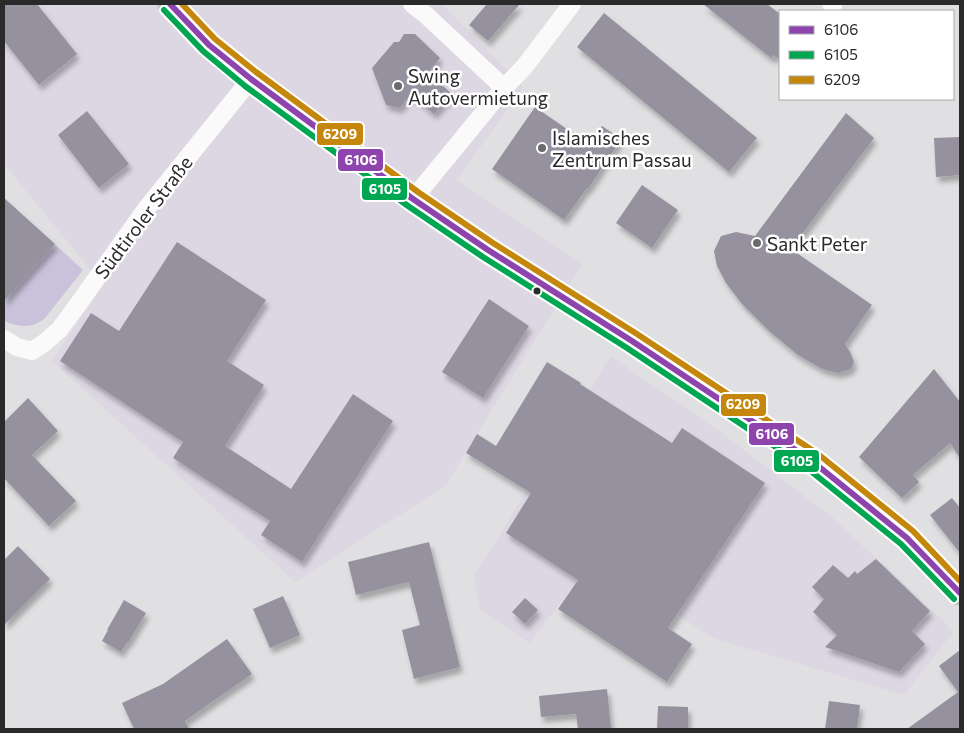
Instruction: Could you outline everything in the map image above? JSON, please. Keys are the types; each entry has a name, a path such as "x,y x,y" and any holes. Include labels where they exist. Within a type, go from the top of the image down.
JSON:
{"street":[{"path":"170,4 209,45 251,79 413,199 488,250 632,341 812,461 907,538 960,593"},
{"path":"412,4 504,88"},
{"path":"413,199 504,88 525,66 572,4"},
{"name":"Südtiroler Straße","path":"4,339 17,347 32,350 44,344 58,330 146,209 251,79"}],"shaded area":[{"path":"4,4 443,4 523,87 457,180 582,264 445,486 295,582 52,361 103,285 4,164"},
{"path":"4,198 83,270 45,318 36,324 20,326 4,321"},
{"path":"612,357 715,428 833,518 953,632 904,695 713,638 594,560 529,643 480,609 474,576 606,363"}],"building":[{"path":"4,4 37,4 77,54 39,85 4,41"},
{"path":"487,4 520,4 488,41 469,25"},
{"path":"703,4 767,4 779,13 779,59 773,55 771,58"},
{"path":"604,13 757,138 729,172 577,47"},
{"name":"Swing Autovermietung","path":"404,34 415,34 440,58 428,73 452,94 434,114 411,94 400,108 386,105 372,68 394,42 399,42"},
{"path":"535,107 590,145 602,126 621,139 588,189 564,220 492,169"},
{"path":"87,111 129,164 99,188 58,135"},
{"name":"Sankt Peter","path":"846,113 874,138 791,249 872,305 845,344 854,362 851,369 838,373 822,369 798,355 769,331 742,304 726,283 717,266 714,251 721,236 736,232 755,236"},
{"path":"960,137 960,175 936,177 934,138"},
{"path":"642,185 678,210 652,248 616,223"},
{"path":"4,198 55,244 4,301"},
{"path":"177,242 266,300 227,361 264,385 225,446 291,489 353,394 393,421 302,562 261,535 270,521 173,458 183,442 60,361 91,313 119,331"},
{"path":"489,299 529,326 483,398 442,372"},
{"path":"547,362 672,443 682,428 765,483 668,628 692,644 667,682 558,609 578,580 506,533 531,493 466,453 477,434 496,446"},
{"path":"934,369 960,402 960,458 950,443 913,475 919,482 902,498 859,457"},
{"path":"28,398 58,431 32,455 76,501 49,526 4,478 4,422"},
{"path":"952,498 960,508 960,553 930,515"},
{"path":"429,542 460,667 414,679 402,630 420,625 409,582 356,595 348,562"},
{"path":"18,546 50,579 4,625 4,560"},
{"path":"876,559 930,611 912,631 925,644 899,672 825,647 837,635 813,612 824,599 812,587 833,565 848,578 855,571 857,574"},
{"path":"283,596 300,635 270,648 253,609"},
{"path":"525,598 538,610 525,624 512,612"},
{"path":"124,600 146,613 121,652 102,641"},
{"path":"227,639 252,674 185,721 189,729 134,729 122,703 163,684"},
{"path":"960,650 960,729 907,729 958,692 939,666"},
{"path":"607,689 611,729 578,729 576,714 541,717 539,696"},
{"path":"829,701 860,705 857,729 825,729"},
{"path":"658,706 688,707 688,729 657,729"}],"transit line":[{"name":"6106","path":"170,4 209,45 251,79 413,199 488,250 632,341 812,461 907,538 960,593"},
{"name":"6209","path":"182,4 215,39 256,72 418,192 493,243 637,334 818,454 913,531 960,581"},
{"name":"6105","path":"164,10 203,51 245,86 408,206 483,257 627,348 807,468 901,544 954,599"}],"place":[{"name":"Swing Autovermietung","path":"398,86"},
{"name":"Islamisches Zentrum Passau","path":"542,148"},
{"name":"Sankt Peter","path":"757,243"}]}
